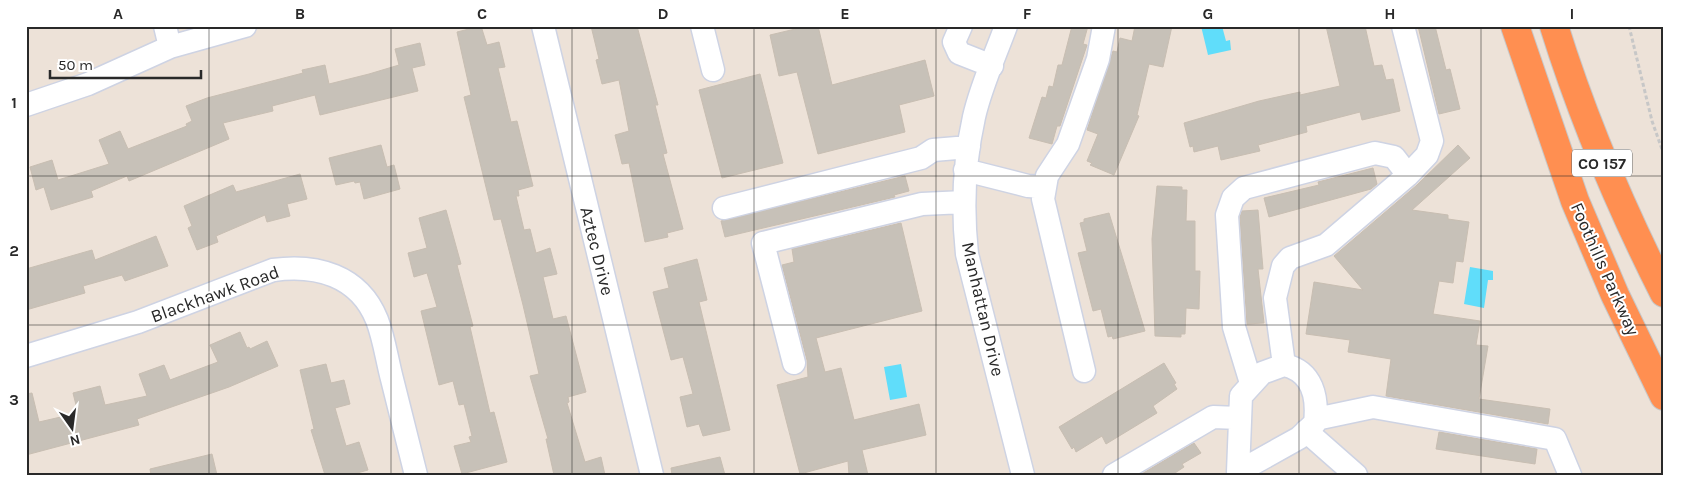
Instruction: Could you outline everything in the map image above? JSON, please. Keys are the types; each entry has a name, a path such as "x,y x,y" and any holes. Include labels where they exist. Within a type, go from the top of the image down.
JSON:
{"highway":[{"name":"Foothills Parkway","path":"1516,26 1578,209 1664,396"},
{"name":"CO 157","path":"1554,26 1598,154 1664,293"}],"street":[{"path":"26,105 88,84 167,37 245,26"},
{"name":"Aztec Drive","path":"543,26 652,475"},
{"path":"702,26 713,70"},
{"path":"961,26 954,42 959,53 992,66"},
{"name":"Manhattan Drive","path":"1006,26 974,116 965,170 964,202 967,254 1023,475"},
{"path":"1084,371 1043,199 1047,176 1068,144 1098,59 1104,26"},
{"path":"1284,365 1275,298 1283,266 1290,258 1326,245 1408,175 1427,155 1432,141 1403,26"},
{"path":"724,208 921,158 933,150 969,147"},
{"path":"1251,383 1234,327 1227,215 1233,198 1244,188 1375,153 1394,157 1408,175"},
{"path":"965,170 1028,186 1044,187"},
{"path":"794,363 763,243 922,204 964,202"},
{"name":"Blackhawk Road","path":"26,356 138,322 273,270 296,267 320,269 339,278 360,294 377,320 416,475"},
{"path":"1236,473 1241,396 1262,373 1284,365 1292,367 1307,378 1315,392 1311,425 1356,475"},
{"path":"1236,473 1299,438 1311,425 1373,407 1555,439 1570,475"},
{"path":"1114,475 1213,417 1239,418"}],"path":[{"path":"1629,26 1652,121 1664,155"}],"water":[{"path":"1201,26 1222,26 1226,41 1230,40 1231,50 1208,55"},
{"path":"1470,267 1493,271 1493,280 1488,280 1484,308 1464,304"},
{"path":"901,364 907,397 890,400 884,367"}],"building":[{"path":"481,26 487,45 499,42 505,67 498,68 511,122 517,121 533,186 518,190 519,196 516,196 524,230 530,229 536,253 550,248 557,274 543,277 553,319 566,316 586,392 568,397 569,402 567,403 585,462 601,457 605,475 554,475 546,439 548,439 530,376 539,374 523,305 501,219 494,220 464,97 471,95 457,32"},
{"path":"591,26 637,26 658,105 655,105 667,153 663,154 683,229 667,233 668,237 645,242 629,163 622,164 615,135 629,131 619,80 602,84 596,60 599,59"},
{"path":"808,26 818,26 832,85 925,60 934,96 899,105 905,132 818,154 797,72 779,76 770,35"},
{"path":"1072,26 1088,26 1083,44 1087,45 1060,126 1057,126 1052,144 1029,138 1042,97 1046,98 1049,86 1053,87 1058,65 1062,65"},
{"path":"1135,26 1172,26 1163,67 1149,64 1137,115 1139,116 1114,175 1090,165 1092,163 1087,161 1098,134 1087,130 1113,51 1117,52 1120,38 1132,41"},
{"path":"1326,26 1365,26 1374,66 1382,65 1386,80 1393,79 1400,111 1362,120 1360,112 1306,126 1307,132 1258,145 1260,151 1221,160 1218,146 1194,152 1193,146 1190,147 1184,123 1259,101 1300,92 1300,95 1340,86"},
{"path":"1418,26 1435,26 1446,70 1450,69 1460,109 1439,114"},
{"path":"420,43 425,65 412,68 418,91 320,115 315,95 272,106 273,111 223,123 229,139 129,181 127,176 91,191 93,197 51,210 44,187 36,190 30,167 52,160 58,180 109,164 99,140 120,131 128,149 187,126 186,124 192,121 186,106 207,98 303,73 302,70 325,65 329,84 369,74 399,65 395,49"},
{"path":"760,74 783,163 722,178 699,90"},
{"path":"381,145 387,167 394,165 400,189 364,199 360,182 355,183 354,181 336,185 329,158"},
{"path":"1458,145 1470,158 1412,210 1448,215 1448,219 1469,222 1463,262 1456,261 1453,283 1439,281 1433,314 1480,321 1476,345 1488,346 1479,399 1550,409 1548,424 1386,396 1391,359 1348,352 1350,340 1306,334 1314,282 1363,290 1334,256 1417,185"},
{"path":"1373,168 1377,184 1371,189 1269,217 1264,198 1319,185 1318,182"},
{"path":"300,174 307,199 287,204 290,216 267,222 265,215 216,236 218,242 197,250 188,228 192,226 184,206 233,185 236,192"},
{"path":"905,176 909,191 894,195 895,197 725,237 721,221"},
{"path":"1157,186 1182,187 1182,190 1187,190 1186,221 1195,221 1195,271 1200,271 1199,309 1186,308 1185,334 1181,334 1181,337 1155,336 1152,239"},
{"path":"446,210 461,264 457,265 473,326 470,327 490,413 494,412 507,462 462,474 454,446 471,442 469,437 472,436 464,404 459,405 453,381 439,385 421,311 437,307 427,273 414,277 408,253 427,248 419,218"},
{"path":"1258,210 1263,269 1258,269 1264,323 1247,324 1240,217 1242,211"},
{"path":"1109,213 1145,331 1113,339 1112,336 1108,337 1101,309 1093,311 1078,253 1087,251 1080,223 1084,222 1084,219"},
{"path":"901,223 922,311 816,338 825,372 841,368 854,420 919,404 926,435 862,450 868,475 849,475 848,461 800,474 777,385 808,377 807,360 782,265 794,262 792,249"},
{"path":"156,236 168,266 125,281 122,275 83,286 85,293 26,310 26,269 92,250 95,260"},
{"path":"697,259 707,300 699,302 730,430 703,436 699,424 687,427 680,397 693,394 683,357 671,360 653,292 669,288 664,268"},
{"path":"240,332 247,348 249,347 250,349 267,341 278,366 229,387 137,419 139,425 26,455 26,394 32,393 39,422 78,413 73,393 100,386 105,405 147,396 139,374 164,365 170,380 218,362 210,345"},
{"path":"1164,363 1176,383 1174,384 1177,389 1153,406 1157,413 1106,444 1102,436 1076,452 1074,447 1072,449 1059,427"},
{"path":"326,364 331,383 344,380 350,404 335,408 346,446 359,442 368,470 350,475 325,475 311,430 314,429 300,370"},
{"path":"1439,432 1537,449 1535,464 1436,449"},
{"path":"1194,443 1201,453 1182,464 1184,467 1172,475 1140,475"},
{"path":"212,454 217,475 151,475 150,469"},
{"path":"720,457 725,475 672,475 671,468"}]}
